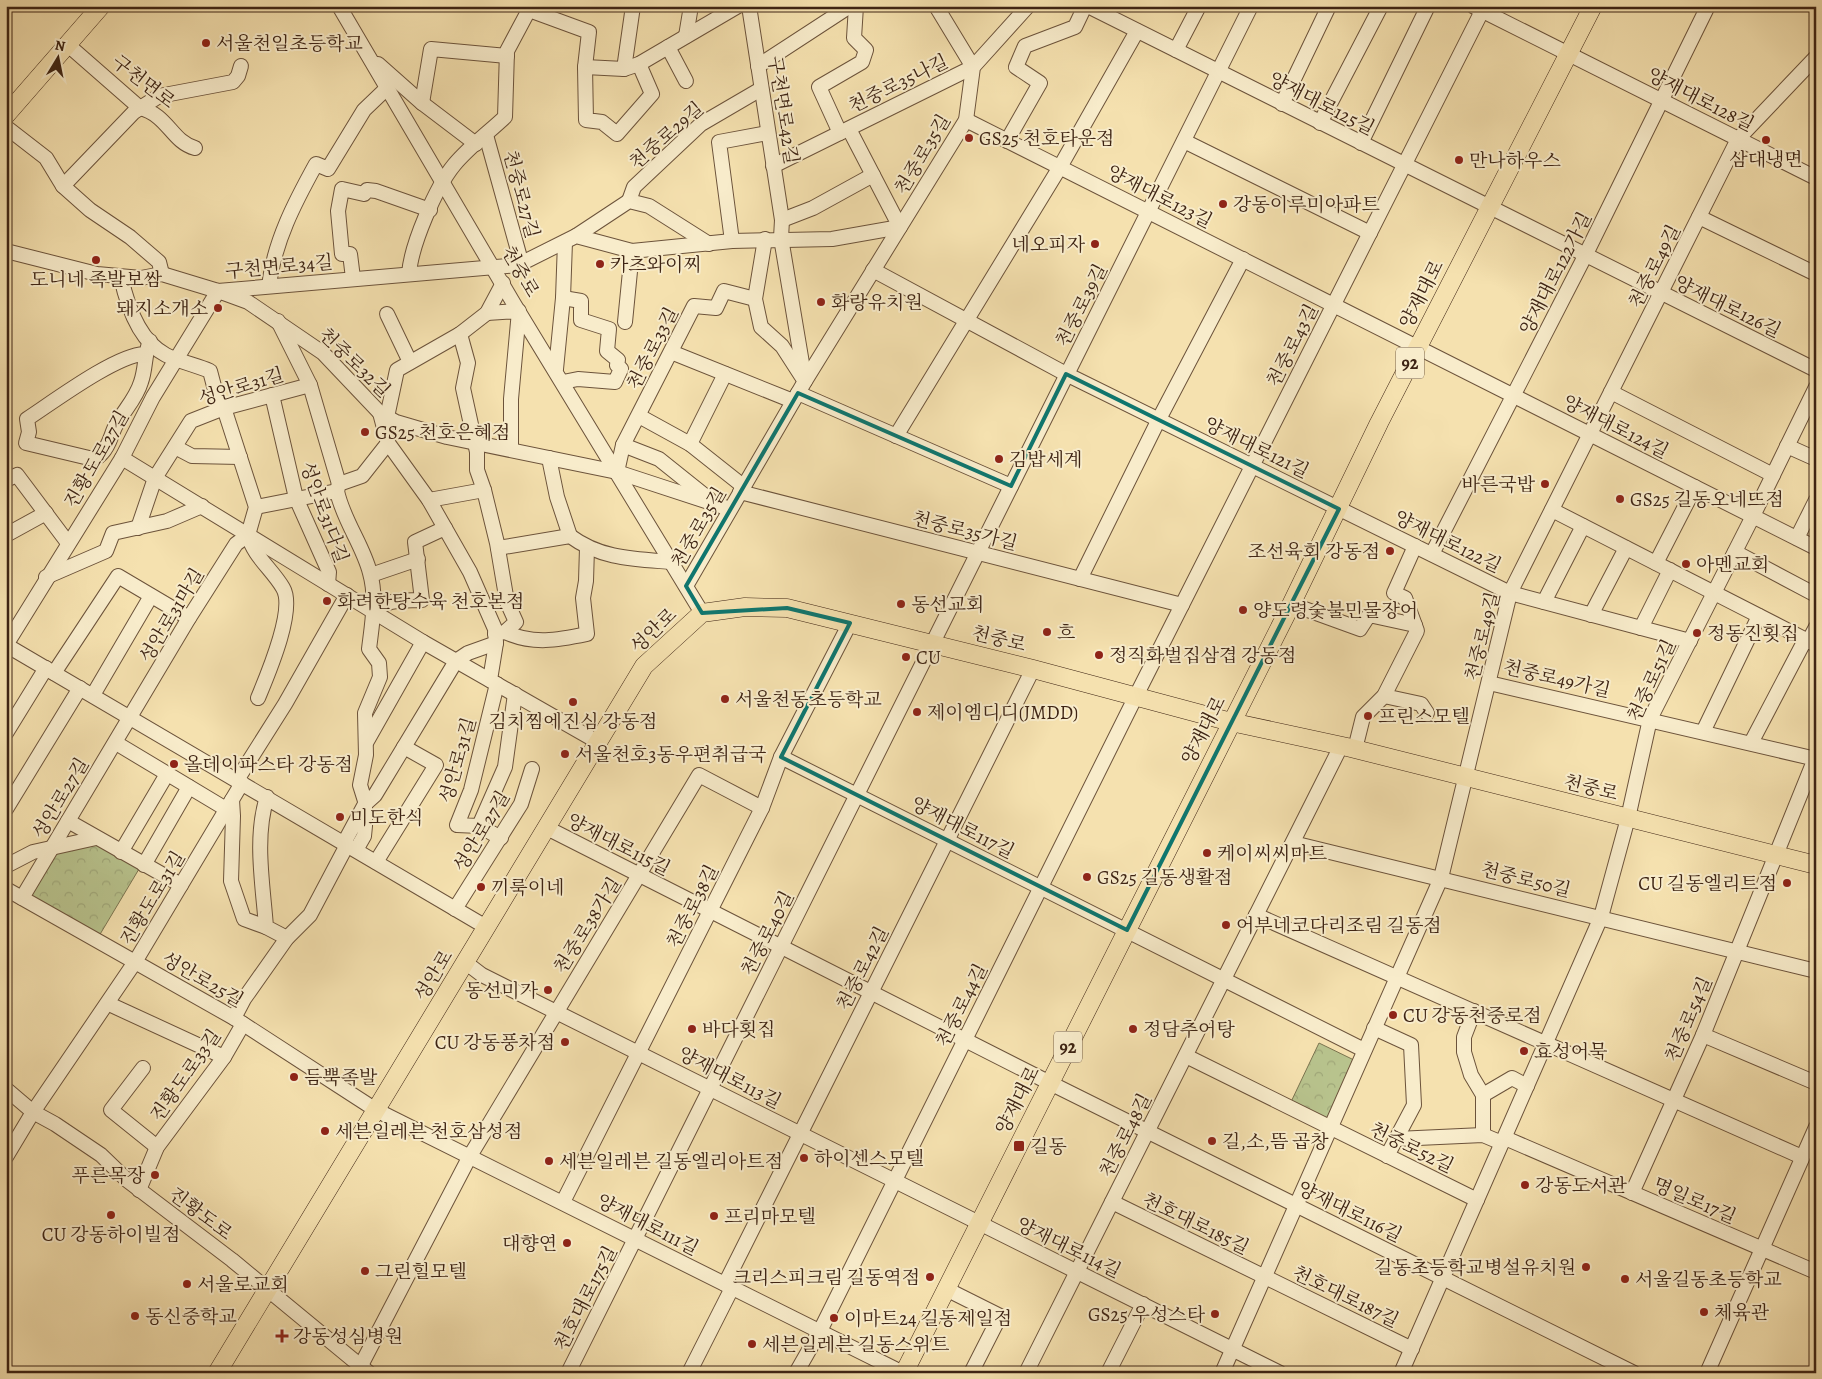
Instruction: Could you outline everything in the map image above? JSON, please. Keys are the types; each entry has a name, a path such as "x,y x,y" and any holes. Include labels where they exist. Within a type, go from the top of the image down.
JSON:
{"main road":[{"path":"6,115 101,6"},
{"name":"양재대로","path":"904,1373 1292,604 1417,348 1593,6"},
{"name":"천중로","path":"702,613 745,607 787,608 1033,669 1232,722 1348,748 1816,865"},
{"name":"성안로","path":"216,1373 644,666 702,613"}],"street":[{"name":"천중로","path":"339,6 519,311 556,369 702,613"},
{"path":"624,69 634,6"},
{"path":"686,36 691,6"},
{"path":"585,67 624,69 639,64 738,6"},
{"name":"구천면로42길","path":"749,6 767,133 782,220 781,238 805,381"},
{"path":"758,66 850,6"},
{"name":"천중로35나길","path":"844,131 819,87 862,62 866,50 854,38 856,6"},
{"path":"936,6 972,67 1028,6"},
{"path":"1007,141 1040,83 1016,67 1025,46 1076,27 1087,6"},
{"name":"양재대로125길","path":"1087,6 1489,208"},
{"path":"1176,50 1199,6"},
{"name":"천중로39길","path":"933,644 1066,374 1150,212 1251,6"},
{"path":"1282,104 1329,6"},
{"path":"1320,123 1381,6"},
{"path":"1361,144 1428,6"},
{"name":"양재대로122가길","path":"1432,554 1585,256 1708,6"},
{"name":"천중로27길","path":"442,181 455,163 505,117 507,56 530,8 589,32 585,67 586,120 602,122 617,134 652,94 639,64"},
{"name":"양재대로128길","path":"1478,8 1816,178"},
{"name":"천중로43길","path":"1136,696 1404,165 1478,8"},
{"path":"1006,30 1025,46"},
{"path":"896,436 1060,167 1138,31"},
{"name":"구천면로","path":"68,45 140,108 153,111 185,145 195,148"},
{"path":"668,47 686,81"},
{"path":"422,103 431,49 507,56"},
{"name":"천중로27길","path":"368,55 422,103 481,140 519,254 518,264"},
{"name":"천중로49길","path":"1467,778 1510,593 1738,139 1816,57"},
{"path":"63,186 140,108 159,96 232,82 238,76 241,66"},
{"name":"천중로35나길","path":"773,166 972,67"},
{"name":"천중로35길","path":"686,586 723,507 742,489 795,397 966,120 972,67"},
{"path":"269,286 270,271 290,210 316,164 328,169 364,110 387,88"},
{"name":"천중로29길","path":"494,267 518,264 570,239 629,201 634,187 701,124 761,89"},
{"name":"양재대로123길","path":"966,120 1417,348"},
{"path":"6,127 46,158 63,186 90,210 130,237 159,262 162,274"},
{"name":"천중로35길","path":"844,131 873,175 900,227"},
{"path":"732,241 719,142 767,133"},
{"path":"1184,141 1370,233"},
{"path":"782,220 812,208 873,175"},
{"path":"409,274 410,260 442,181"},
{"name":"구천면로34길","path":"353,278 350,254 342,254 338,211 342,189 364,194 367,190 376,191 430,210"},
{"path":"629,201 649,206 709,244"},
{"name":"양재대로126길","path":"1489,208 1816,370"},
{"path":"1699,217 1816,274"},
{"path":"556,369 570,239 632,251 781,238 832,239 900,227"},
{"path":"765,239 755,299 761,327 782,346 805,381"},
{"name":"구천면로34길","path":"6,251 97,274 141,278 162,274 218,291 494,267"},
{"path":"624,322 632,251"},
{"path":"1080,579 1159,420 1243,259"},
{"name":"양재대로121길","path":"873,270 1066,374 1339,509"},
{"path":"121,277 126,300 136,321 154,348 210,370 256,507 248,535 251,548 284,590 287,600 281,638 258,698"},
{"path":"493,682 499,636 470,572 429,500 388,443 383,415 397,370 460,334 487,313 503,283"},
{"name":"천중로32길","path":"218,291 248,302 323,352 383,415 396,422 474,442 616,472"},
{"name":"진황도로27길","path":"6,645 124,452 176,358 218,291"},
{"name":"천중로33길","path":"616,472 623,446 694,306 716,308 724,291 755,299"},
{"path":"563,298 581,301 581,320 609,329 607,350 618,360 617,365 621,369 615,382 578,379 563,382"},
{"path":"487,313 519,311 511,399 510,449"},
{"path":"387,314 410,362"},
{"path":"278,321 310,385 338,488 371,574 374,612 369,649 379,663 380,677 365,713 367,742 360,786 365,804"},
{"path":"349,846 365,804 375,795 456,661 499,636 516,622 507,602 498,548 484,490 477,470 476,452 463,388 468,363 460,334"},
{"path":"150,341 144,354 142,379 136,396 124,452 155,478 328,584 423,642 598,742"},
{"name":"양재대로124길","path":"1417,348 1816,548"},
{"path":"671,352 725,374 795,397 896,436 1011,486"},
{"path":"136,396 116,425 110,442 96,458 68,454 26,443 29,432 27,419 96,375 134,354 144,354"},
{"path":"690,444 725,374"},
{"name":"성안로31길","path":"138,528 155,478 191,421 222,408 310,385"},
{"name":"천중로51길","path":"1628,818 1650,719 1754,516 1816,387"},
{"path":"1611,392 1773,476"},
{"name":"성안로31다길","path":"272,395 296,498 329,572 328,584"},
{"name":"천중로35길","path":"639,416 690,444 742,489"},
{"path":"256,507 338,488 362,476 388,443"},
{"path":"623,446 659,459 723,507"},
{"path":"1788,446 1816,459"},
{"path":"175,447 192,456 240,457"},
{"path":"549,458 557,496 570,536 587,548 619,557 672,562"},
{"path":"616,472 723,507"},
{"path":"6,480 17,475 68,543"},
{"path":"1656,563 1695,486"},
{"name":"천중로35가길","path":"742,489 978,553 1182,605"},
{"path":"429,500 484,490"},
{"path":"1797,538 1816,500"},
{"path":"46,577 106,551 113,534 167,521 202,506"},
{"name":"양재대로122길","path":"1339,509 1510,593 1690,641"},
{"path":"1552,510 1810,642"},
{"path":"6,536 46,513"},
{"path":"1544,602 1583,526"},
{"path":"374,612 380,604 422,600 415,542 445,528"},
{"name":"성안로31마길","path":"131,718 236,544 248,535"},
{"path":"498,548 570,536"},
{"path":"1348,748 1363,717 1384,696 1417,631 1405,598 1394,593 1415,546"},
{"path":"499,636 540,642 587,634 583,598 586,581 587,548"},
{"path":"1591,615 1626,548"},
{"path":"1735,552 1816,596"},
{"path":"371,574 418,559"},
{"path":"1641,628 1670,570"},
{"path":"6,733 118,576 190,618"},
{"name":"진황도로31길","path":"6,1157 33,1112 135,962 229,805 239,782 347,595"},
{"path":"92,695 151,596"},
{"path":"1292,604 1360,629 1369,615 1415,625"},
{"path":"1703,732 1759,616"},
{"name":"천중로38길","path":"563,1202 762,808 782,756 850,623"},
{"path":"1752,743 1810,642 1816,627"},
{"path":"367,742 423,642"},
{"name":"천중로40길","path":"635,1239 933,644"},
{"path":"6,645 486,927"},
{"name":"천중로42길","path":"689,1373 801,1133 1033,669"},
{"name":"성안로31길","path":"493,682 471,790 457,825 479,826 501,838"},
{"name":"천중로49가길","path":"1489,683 1815,758"},
{"path":"6,809 80,688"},
{"path":"479,826 505,767 516,694"},
{"name":"천중로44길","path":"796,1373 820,1331 1136,696"},
{"path":"1384,696 1421,704 1428,713"},
{"name":"성안로27길","path":"22,898 131,718"},
{"path":"116,743 189,787 229,805 233,816 232,881 244,919 266,926 287,938"},
{"path":"376,862 436,765 404,747"},
{"name":"천중로48길","path":"1026,1373 1293,843 1348,748"},
{"name":"양재대로117길","path":"782,756 1040,888 1127,930"},
{"name":"천중로54길","path":"1632,1193 1703,1035 1815,758"},
{"name":"성안로27길","path":"455,909 521,804 532,769"},
{"path":"121,852 167,774"},
{"name":"천중로38가길","path":"363,1370 470,1156 699,775 762,808"},
{"path":"1296,1205 1441,878 1467,778"},
{"path":"144,865 189,787"},
{"path":"266,798 262,814 261,864 266,926"},
{"path":"1443,1278 1601,917 1628,818"},
{"path":"68,821 181,885"},
{"name":"양재대로115길","path":"546,828 1050,1083"},
{"path":"6,866 33,852 51,850 96,838"},
{"path":"1293,843 1441,878"},
{"name":"진황도로33길","path":"139,1190 157,1147 224,1057 239,1021 244,999 287,938 310,915 349,846"},
{"name":"천중로50길","path":"1441,878 1601,917"},
{"name":"성안로25길","path":"6,889 239,1021 376,1110"},
{"path":"1256,915 1802,1157"},
{"path":"1601,917 1816,971"},
{"path":"1127,930 1364,1050"},
{"name":"양재대로113길","path":"465,962 482,975 979,1223"},
{"path":"108,1004 224,1057"},
{"path":"1474,1011 1464,1037 1464,1052 1471,1075 1483,1095 1483,1135"},
{"path":"1374,1028 1411,1045 1414,1105 1388,1156"},
{"path":"1703,1035 1816,1083"},
{"path":"1186,1056 1330,1127"},
{"name":"진황도로33길","path":"143,1068 111,1110 157,1147"},
{"path":"1483,1095 1512,1078 1527,1086"},
{"name":"양재대로116길","path":"1050,1083 1634,1373"},
{"name":"진황도로","path":"6,1089 33,1112 55,1124 100,1155 139,1190 267,1290 363,1370"},
{"name":"양재대로111길","path":"376,1110 904,1373"},
{"name":"천중로52길","path":"1330,1127 1477,1200"},
{"path":"1707,1373 1816,1127"},
{"name":"천중로52길","path":"1396,1139 1483,1135 1504,1140"},
{"name":"명일로17길","path":"1504,1140 1816,1272"},
{"name":"천호대로185길","path":"1112,1202 1264,1277"},
{"name":"천호대로185길","path":"1222,1373 1296,1205"},
{"name":"양재대로114길","path":"979,1223 1280,1373"},
{"name":"천호대로175길","path":"568,1373 635,1239"},
{"name":"천호대로187길","path":"1264,1277 1412,1349"},
{"name":"천호대로187길","path":"1401,1373 1443,1278"},
{"path":"946,1289 1000,1316 971,1373"},
{"path":"1108,1373 1143,1304"}],"highlighted area":[{"path":"1066,374 1339,509 1127,930 781,757 850,623 787,608 702,613 686,586 798,393 1011,486"}],"green space":[{"path":"95,843 139,869 99,936 27,896 54,852"},
{"path":"1319,1043 1356,1061 1329,1122 1290,1104"}],"place":[{"name":"서울천일초등학교","path":"206,43"},
{"name":"GS25 천호타운점","path":"969,138"},
{"name":"삼대냉면","path":"1766,140"},
{"name":"만나하우스","path":"1459,160"},
{"name":"강동이루미아파트","path":"1223,204"},
{"name":"네오피자","path":"1095,244"},
{"name":"도니네 족발보쌈","path":"96,260"},
{"name":"카츠와이찌","path":"600,264"},
{"name":"화랑유치원","path":"821,302"},
{"name":"돼지소개소","path":"218,308"},
{"name":"GS25 천호은혜점","path":"365,432"},
{"name":"김밥세계","path":"999,459"},
{"name":"바른국밥","path":"1545,484"},
{"name":"GS25 길동오네뜨점","path":"1620,499"},
{"name":"조선육회 강동점","path":"1390,551"},
{"name":"아멘교회","path":"1686,564"},
{"name":"화려한탕수육 천호본점","path":"327,601"},
{"name":"동선교회","path":"901,604"},
{"name":"양도령숯불민물장어","path":"1243,610"},
{"name":"흐","path":"1047,632"},
{"name":"정동진횟집","path":"1697,633"},
{"name":"정직화벌집삼겹 강동점","path":"1099,655"},
{"name":"CU","path":"906,657"},
{"name":"서울천동초등학교","path":"725,699"},
{"name":"김치찜에진심 강동점","path":"573,702"},
{"name":"제이엠디디(JMDD)","path":"917,712"},
{"name":"프린스모텔","path":"1368,716"},
{"name":"서울천호3동우편취급국","path":"565,754"},
{"name":"올데이파스타 강동점","path":"174,764"},
{"name":"미도한식","path":"340,817"},
{"name":"케이씨씨마트","path":"1207,853"},
{"name":"GS25 길동생활점","path":"1087,877"},
{"name":"CU 길동엘리트점","path":"1787,883"},
{"name":"끼룩이네","path":"481,887"},
{"name":"어부네코다리조림 길동점","path":"1226,925"},
{"name":"동선미가","path":"548,990"},
{"name":"CU 강동천중로점","path":"1393,1015"},
{"name":"바다횟집","path":"692,1029"},
{"name":"정담추어탕","path":"1133,1029"},
{"name":"CU 강동풍차점","path":"565,1042"},
{"name":"효성어묵","path":"1524,1051"},
{"name":"듬뿍족발","path":"294,1077"},
{"name":"세븐일레븐 천호삼성점","path":"325,1131"},
{"name":"길,소,뜸 곱창","path":"1212,1141"},
{"name":"길동","path":"1019,1146"},
{"name":"하이센스모텔","path":"804,1158"},
{"name":"세븐일레븐 길동엘리아트점","path":"549,1161"},
{"name":"푸른목장","path":"155,1175"},
{"name":"강동도서관","path":"1525,1185"},
{"name":"CU 강동하이빌점","path":"111,1215"},
{"name":"프리마모텔","path":"714,1216"},
{"name":"대향연","path":"567,1243"},
{"name":"길동초등학교병설유치원","path":"1586,1267"},
{"name":"그린힐모텔","path":"365,1271"},
{"name":"크리스피크림 길동역점","path":"930,1277"},
{"name":"서울길동초등학교","path":"1625,1279"},
{"name":"서울로교회","path":"187,1284"},
{"name":"체육관","path":"1704,1312"},
{"name":"GS25 우성스타","path":"1215,1314"},
{"name":"동신중학교","path":"135,1316"},
{"name":"이마트24 길동제일점","path":"834,1318"},
{"name":"강동성심병원","path":"282,1336"},
{"name":"세븐일레븐 길동스위트","path":"752,1344"}]}
